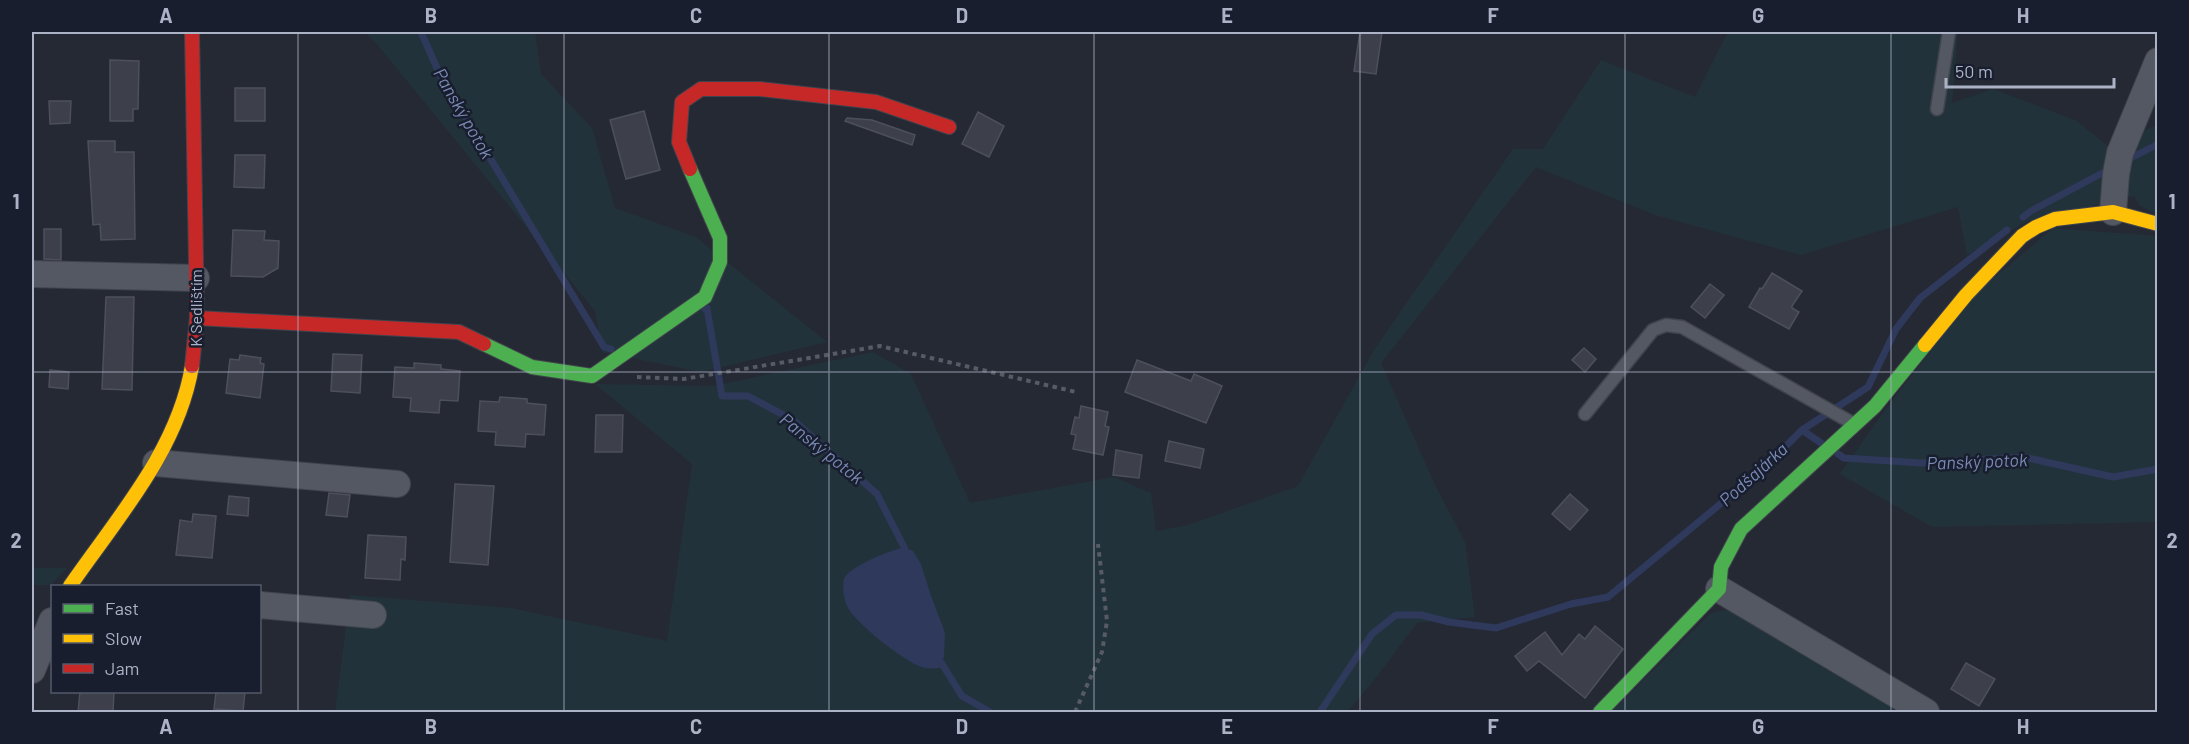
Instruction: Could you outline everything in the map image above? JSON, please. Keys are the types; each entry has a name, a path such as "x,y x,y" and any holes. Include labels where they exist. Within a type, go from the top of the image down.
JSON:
{"street":[{"name":"K Sedlištím","path":"71,585 156,463 174,425 188,387 195,349 197,318 192,32"},
{"path":"2113,212 2118,164 2157,61"},
{"path":"197,318 459,332 532,367 592,376 705,297 720,262 720,238 679,142 679,116 682,102 701,88 760,89 876,102 949,127"},
{"path":"1600,712 1719,590 1721,567 1741,529 1875,406 1966,295 2022,236 2055,219 2113,212 2157,225"},
{"path":"32,274 196,278"},
{"path":"156,463 397,484"},
{"path":"1719,590 1926,712"},
{"path":"261,605 373,615"},
{"path":"32,670 51,623"}],"lane":[{"path":"1937,109 1949,32"},
{"path":"1585,414 1653,330 1666,325 1682,327 1855,424"}],"path":[{"path":"592,376 684,379 880,346 1076,392"},
{"path":"1075,712 1102,652 1107,621 1098,544"}],"shaded area":[{"path":"364,32 535,32 541,74 592,128 615,208 696,237 827,342 701,372 602,352 595,311 376,43"},
{"path":"1728,32 1958,32 1952,103 1993,89 2077,121 2121,157 2139,133 2157,125 2157,215 2139,205 2134,196 2028,221 1967,255 1958,207 1801,255 1655,215 1536,167 1381,363 1435,485 1465,542 1475,617 1417,623 1347,712 335,712 350,595 511,608 667,641 692,464 595,384 713,386 873,352 911,374 970,503 1114,477 1151,493 1156,531 1188,525 1298,486 1374,350 1513,149 1543,149 1601,60 1695,97"},
{"path":"2053,228 2157,236 2157,522 1932,527 1840,474 1885,410 1976,293"},
{"path":"32,568 67,568 51,585 32,585"},
{"path":"1737,608 1900,712 1611,712 1711,613"}],"water":[{"path":"904,547 913,551 921,564 945,633 944,657 939,668 925,668 906,659 870,632 846,603 843,585 848,574 871,559"}],"building":[{"path":"1360,32 1382,32 1376,74 1354,71"},
{"path":"110,60 139,61 138,109 133,109 133,121 110,121"},
{"path":"235,88 265,88 265,121 235,121"},
{"path":"49,101 71,101 70,123 50,124"},
{"path":"644,111 660,170 626,179 610,120"},
{"path":"978,112 1004,126 989,157 962,144"},
{"path":"847,118 872,120 915,135 912,145 845,121"},
{"path":"88,141 115,141 115,152 134,152 135,239 101,240 100,224 93,225"},
{"path":"235,155 265,155 264,188 234,187"},
{"path":"44,229 61,229 61,260 44,259"},
{"path":"233,230 265,231 264,240 279,241 278,268 263,277 231,276"},
{"path":"1772,273 1802,291 1792,306 1799,312 1789,329 1749,307"},
{"path":"1710,284 1724,295 1705,318 1691,307"},
{"path":"106,297 134,297 132,390 102,389"},
{"path":"1584,348 1596,359 1585,372 1572,360"},
{"path":"333,354 362,355 360,393 331,391"},
{"path":"240,355 261,358 260,363 264,364 260,398 226,393 230,359 239,360"},
{"path":"1137,360 1191,381 1194,374 1222,386 1206,423 1125,392"},
{"path":"414,363 441,365 441,369 460,371 458,401 440,400 439,413 410,411 411,398 393,397 395,367 414,368"},
{"path":"50,370 69,372 68,389 49,387"},
{"path":"500,397 527,399 527,403 546,405 544,435 526,434 525,447 495,445 496,432 478,431 480,401 499,402"},
{"path":"1081,406 1108,412 1105,426 1109,427 1103,455 1073,449 1076,435 1071,434 1075,417 1079,418"},
{"path":"596,415 623,415 622,452 595,452"},
{"path":"1169,441 1204,449 1200,468 1165,461"},
{"path":"1116,450 1142,455 1139,478 1113,475"},
{"path":"455,484 494,486 488,565 450,562"},
{"path":"329,493 350,495 347,517 326,515"},
{"path":"1570,494 1588,510 1570,530 1552,514"},
{"path":"229,496 249,498 248,516 227,514"},
{"path":"193,514 216,516 212,558 176,555 180,520 192,522"},
{"path":"368,535 406,537 405,560 401,559 400,580 365,578"},
{"path":"1595,626 1623,649 1585,698 1539,661 1527,671 1515,656 1545,632 1562,655 1579,634 1585,639"},
{"path":"1966,663 1995,679 1979,706 1951,689"},
{"path":"80,693 114,693 113,712 78,712"},
{"path":"216,693 245,693 243,711 214,709"}],"waterway":[{"name":"Panský potok","path":"421,32 440,75 604,347 611,349"},
{"name":"Podšajárka","path":"2125,161 2158,144"},
{"name":"Podšajárka","path":"2023,217 2110,169"},
{"name":"Podšajárka","path":"1320,712 1372,634 1396,615 1421,615 1449,622 1496,628 1571,604 1608,597 1765,467 1802,430 1868,387 1896,329 1920,298 2007,230"},
{"name":"Panský potok","path":"705,309 707,308 722,396 748,396 793,420 877,494 906,555"},
{"name":"Panský potok","path":"1802,430 1821,443"},
{"name":"Panský potok","path":"1838,454 1844,458 1921,463 2024,457 2113,477 2158,469"},
{"name":"Panský potok","path":"937,656 962,696 990,712"}],"traffic: fast":[{"path":"484,344 532,367 592,376 705,297 720,262 720,238 690,169"},
{"path":"1600,712 1719,589 1721,567 1741,529 1875,406 1925,345"}],"traffic: slow":[{"path":"1925,345 1966,295 2022,236 2036,227 2055,219 2113,212 2158,224"},
{"path":"71,585 126,509 160,455 185,397 192,366"}],"traffic: jam":[{"path":"192,32 197,318 192,366"},
{"path":"690,169 679,142 682,102 701,89 760,89 876,102 949,127"},
{"path":"197,318 459,332 484,344"}]}
